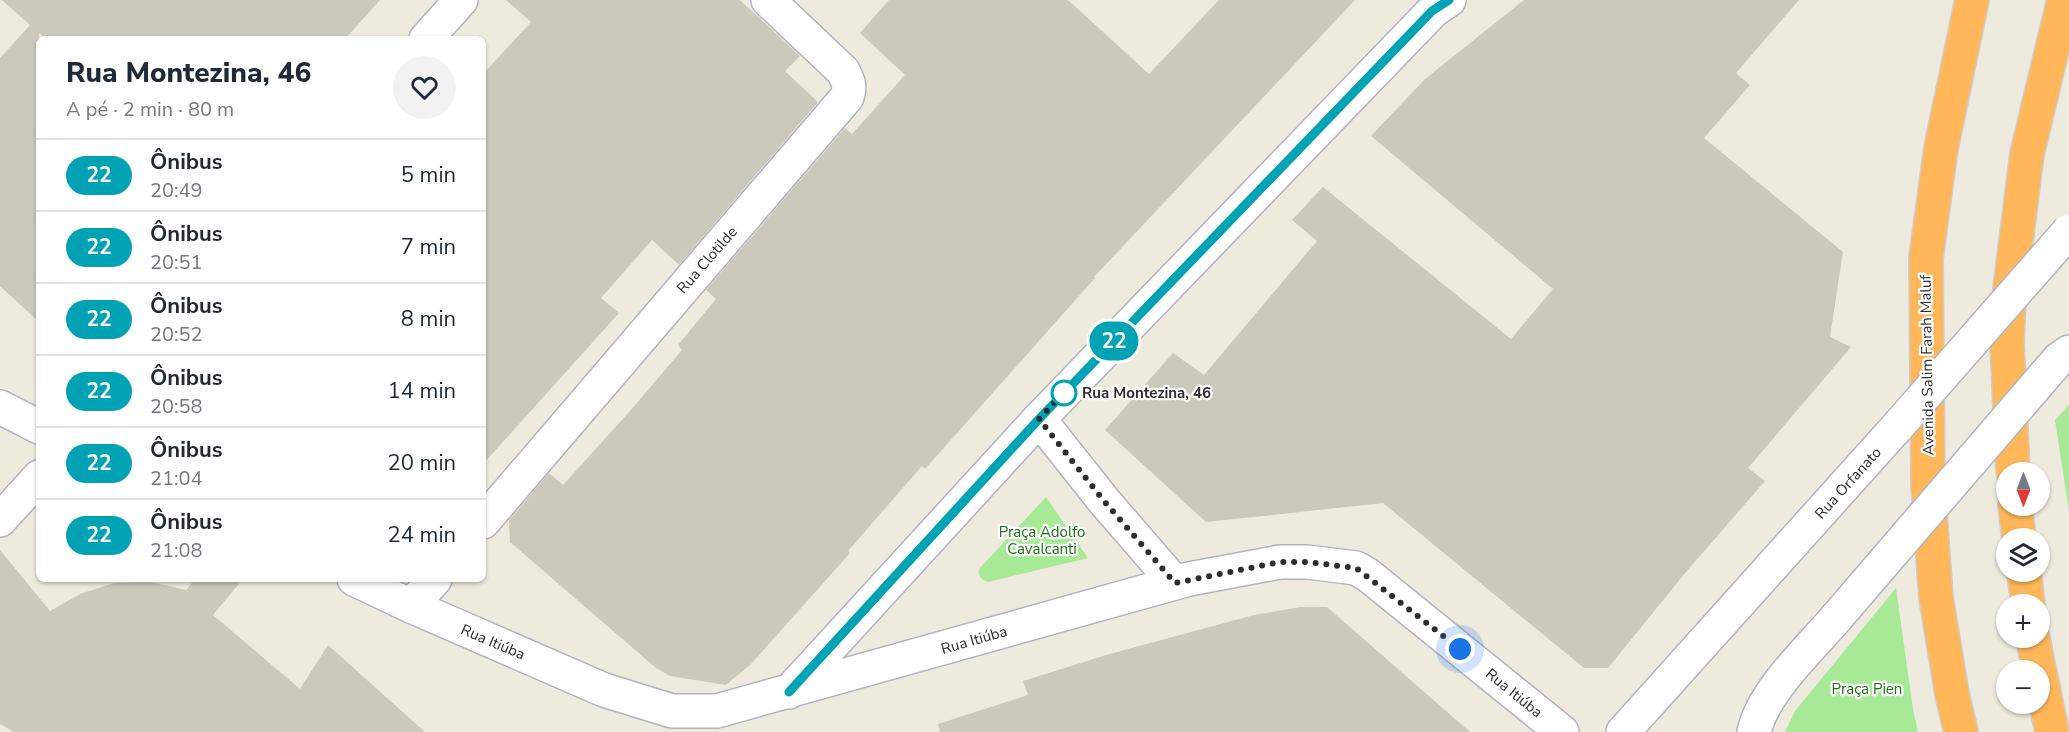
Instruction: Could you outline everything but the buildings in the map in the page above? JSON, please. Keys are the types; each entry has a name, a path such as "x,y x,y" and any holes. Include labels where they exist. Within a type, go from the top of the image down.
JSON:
{"highway":[{"name":"Avenida Salim Farah Maluf","path":"1961,732 1952,694 1935,586 1928,485 1926,258 1941,148 1972,0"},
{"path":"2013,462 2007,342 2009,297 2027,154 2064,0"},
{"path":"2048,714 2052,732"}],"main road":[{"path":"429,36 461,0"},
{"name":"Rua Clotilde","path":"486,518 847,97 850,89 843,71 768,0"},
{"path":"789,692 1039,419 1432,11 1449,0"},
{"name":"Rua Orfanato","path":"1623,732 1898,426 2069,231"},
{"path":"1754,732 1772,692 2057,363"},
{"path":"0,407 36,426"},
{"path":"1039,419 1104,501 1175,583"},
{"path":"0,520 36,480"},
{"name":"Rua Itiúba","path":"360,582 604,690 672,711 717,711 1175,583 1280,562 1307,562 1356,568 1562,732"},
{"path":"411,606 432,582"}],"green space":[{"path":"2069,405 2069,511 2055,420"},
{"name":"Praça Adolfo Cavalcanti","path":"1046,497 1088,558 988,582 982,579 979,569"},
{"name":"Praça Pien","path":"1896,588 1918,732 1785,732 1795,711"}],"bus line":[{"name":"22","path":"789,692 1039,419 1432,11 1449,0"}],"place":[{"name":"Rua Montezina, 46","path":"1064,393"}],"route":[{"path":"1064,393 1070,386 1039,419 1104,501 1175,583 1280,562 1307,562 1356,568 1460,649"}]}
